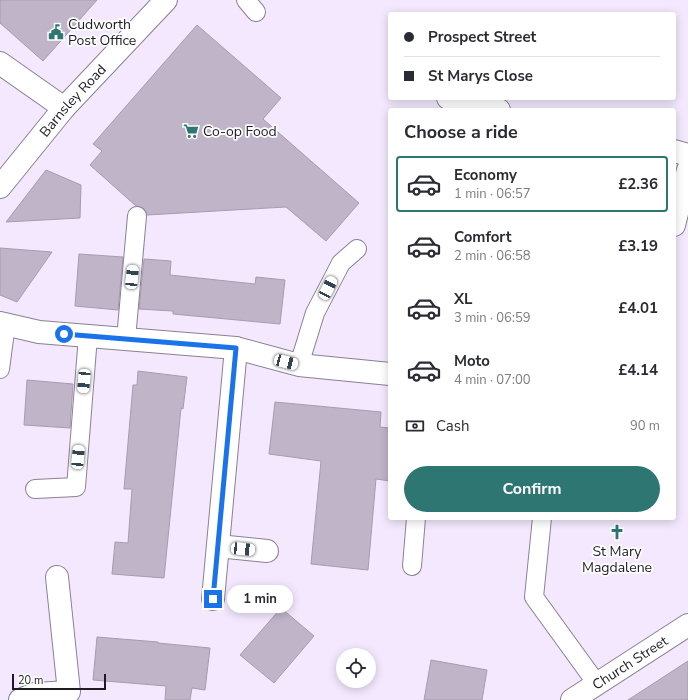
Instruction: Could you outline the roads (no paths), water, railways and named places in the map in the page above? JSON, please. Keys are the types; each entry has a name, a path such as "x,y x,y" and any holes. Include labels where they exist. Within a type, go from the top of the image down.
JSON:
{"street":[{"name":"Barnsley Road","path":"0,187 64,108 166,0"},
{"path":"0,63 64,108"},
{"path":"456,100 490,108"},
{"path":"676,152 688,155"},
{"path":"676,217 688,170"},
{"path":"3,324 40,332 236,348 299,365 388,374"},
{"path":"213,599 236,348"},
{"path":"218,546 267,551"},
{"path":"20,700 35,694 69,692 57,577"},
{"name":"Church Street","path":"572,700 688,625"}],"lane":[{"path":"126,339 138,216"},
{"path":"299,365 316,313 341,264 357,248"},
{"path":"0,369 3,324"},
{"path":"35,489 76,487 88,336"},
{"path":"412,566 416,520"},
{"path":"542,520 534,597 597,684"}],"place":[{"name":"Cudworth Post Office","path":"56,32"},
{"name":"Co-op Food","path":"191,131"},
{"name":"St Mary Magdalene","path":"617,532"}]}
